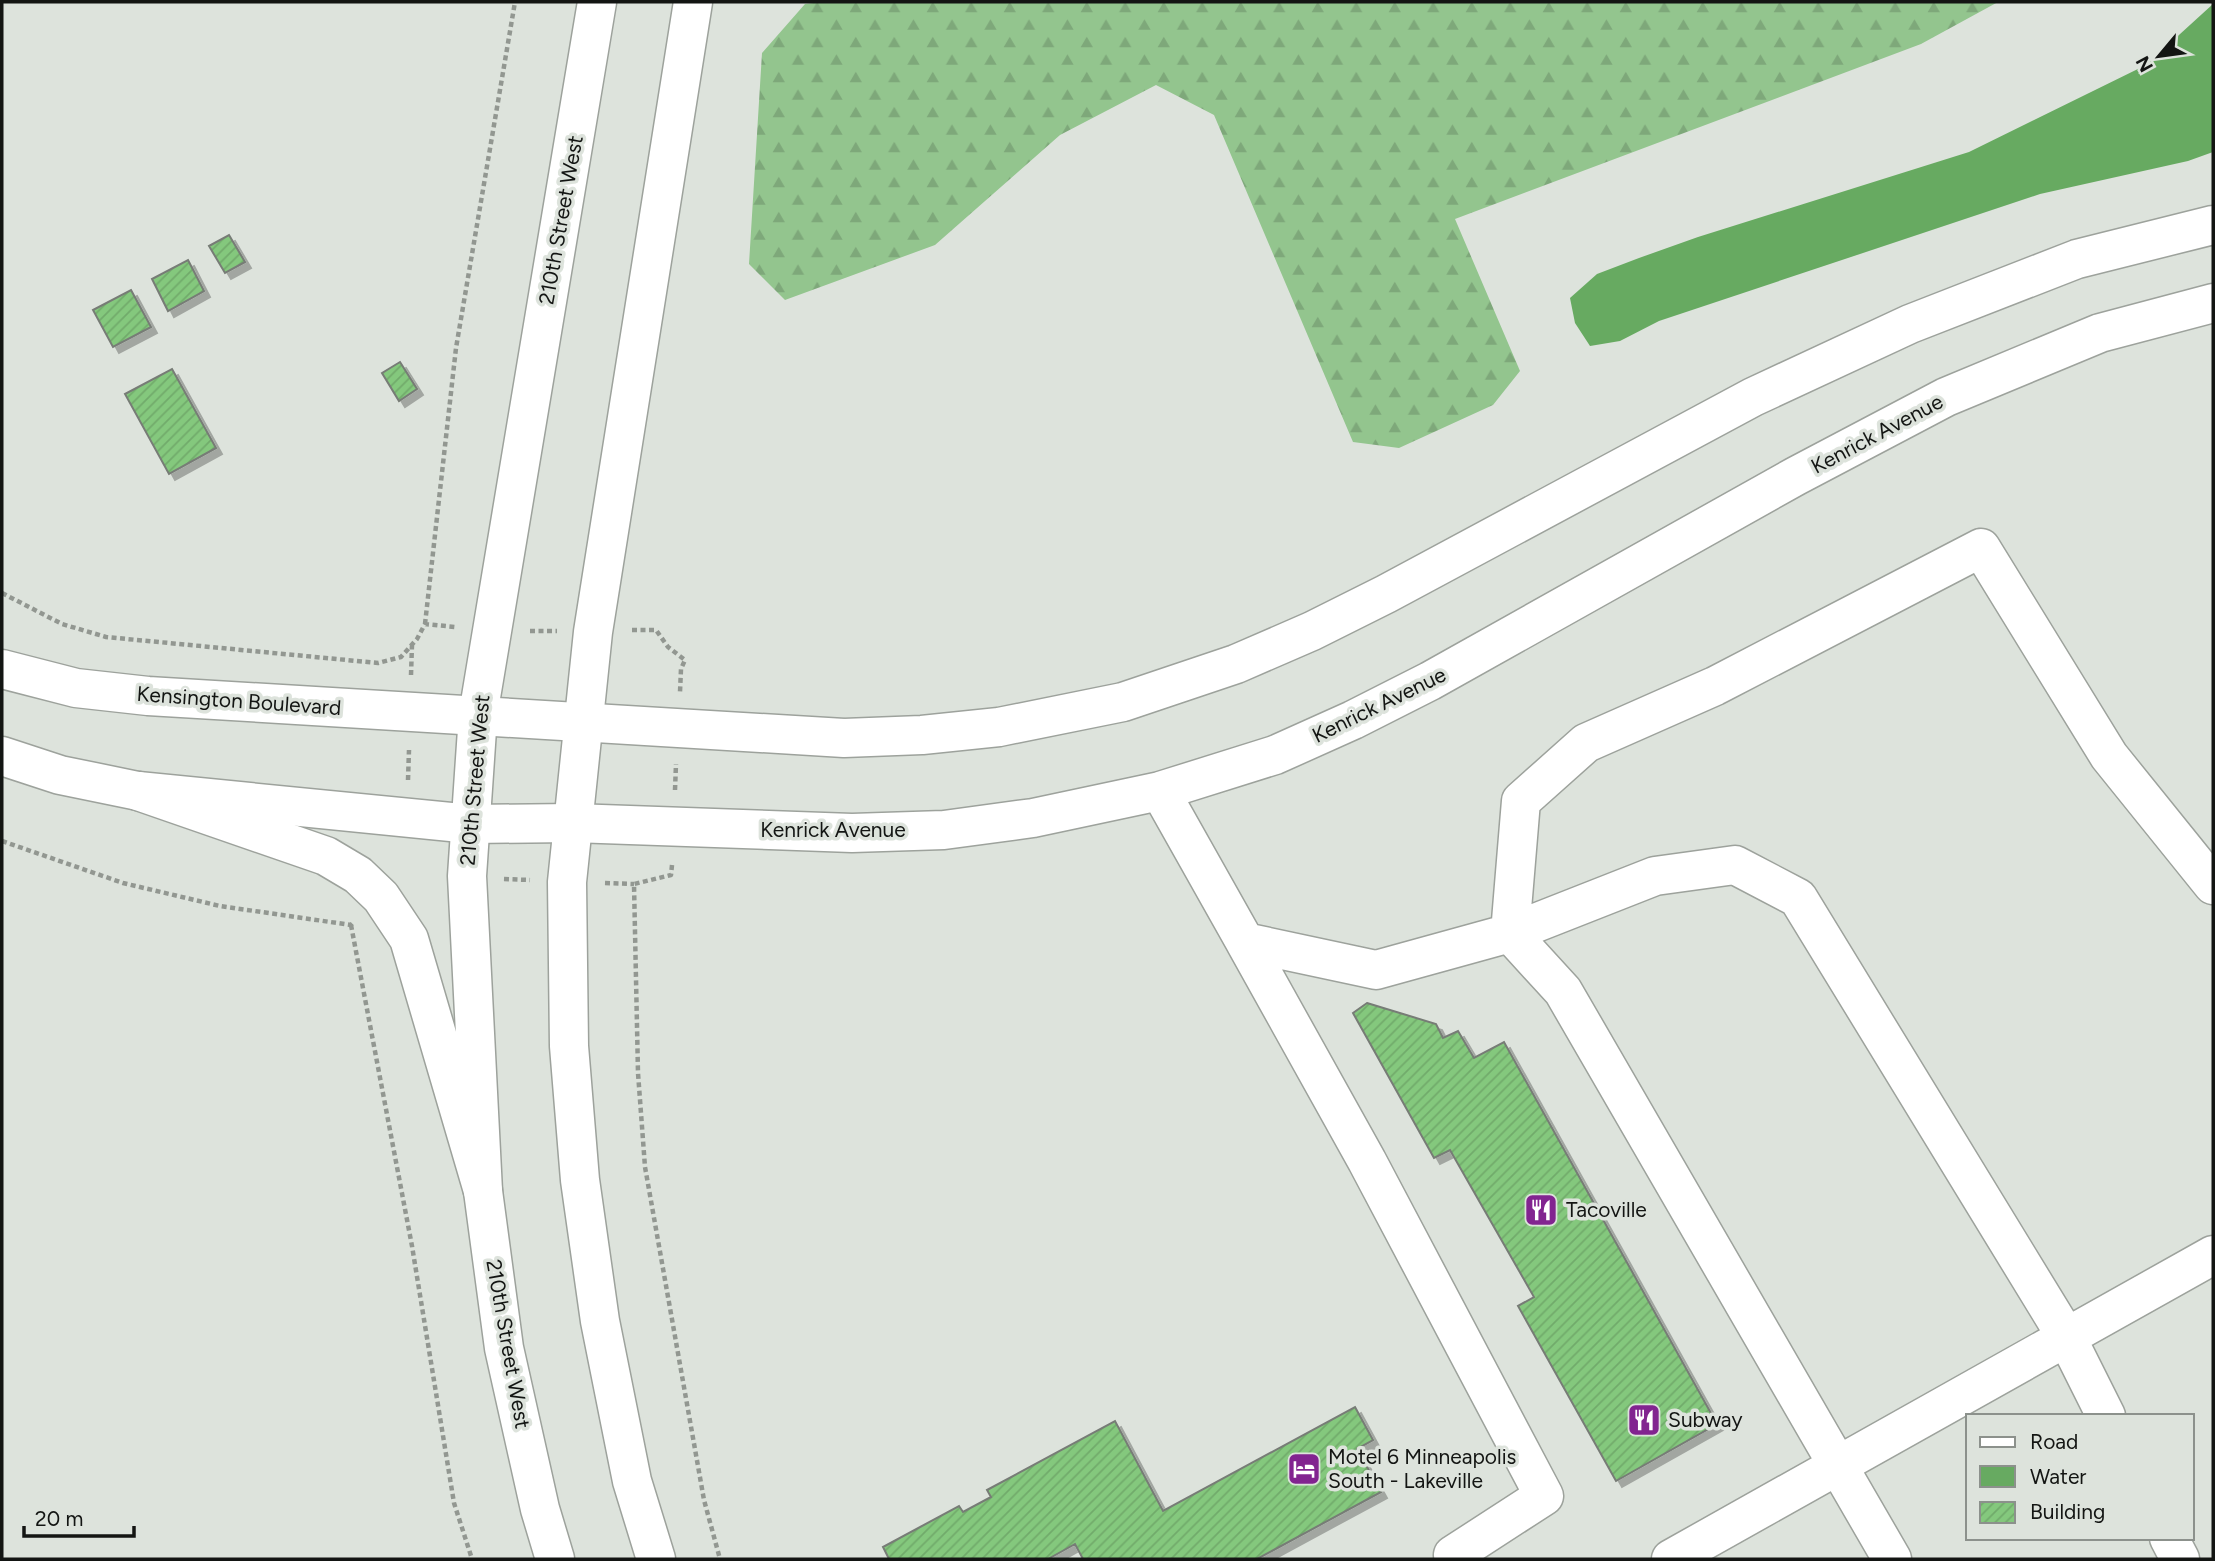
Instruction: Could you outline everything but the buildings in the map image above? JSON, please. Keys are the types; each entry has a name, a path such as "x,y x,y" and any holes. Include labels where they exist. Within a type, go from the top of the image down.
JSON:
{"main road":[{"name":"210th Street West","path":"555,1559 540,1509 504,1348 483,1191 467,876 478,715 597,2"},
{"path":"656,1559 632,1481 602,1334 580,1180 569,1046 567,882 593,632 693,2"},
{"path":"478,715 844,738 922,735 999,727 1123,702 1236,664 1312,631 1753,397 1910,324 2077,259 2213,225"},
{"name":"Kenrick Avenue","path":"471,824 573,823 852,834 944,830 1032,818 1160,791 1275,755 1364,715 1441,675 1796,476 1946,397 2101,332 2213,303"},
{"path":"1892,1559 1563,991 1510,933 1521,801 1586,743 1715,686 1982,548 2109,755 2213,885"},
{"name":"Kensington Boulevard","path":"2,669 76,688 148,696 478,715"},
{"path":"2,756 60,775 138,791 471,824"},
{"path":"138,791 326,856 358,875 382,897 410,939 483,1191"},
{"path":"1160,791 1367,1161 1544,1496 1451,1558"},
{"path":"1244,942 1376,970 1510,933 1655,876 1735,866 1798,898 2067,1338 2105,1414"},
{"path":"1671,1559 2213,1255"},
{"path":"2170,1540 2180,1559"}],"path":[{"path":"425,624 456,348 515,2"},
{"path":"407,817 412,645"},
{"path":"351,925 412,1246 454,1503 472,1559"}],"green space":[{"path":"1998,2 1921,44 1455,219 1520,371 1493,405 1399,448 1353,442 1214,115 1156,85 1060,135 935,245 785,300 749,264 762,53 805,4"}],"water":[{"path":"2213,4 2213,152 2188,161 2040,194 1659,321 1620,341 1590,346 1575,323 1570,298 1597,274 1698,237 1969,152 2146,65"}],"place":[{"name":"Tacoville","path":"1541,1210"},
{"name":"Subway","path":"1644,1420"},
{"name":"Motel 6 Minneapolis South - Lakeville","path":"1304,1469"}]}
